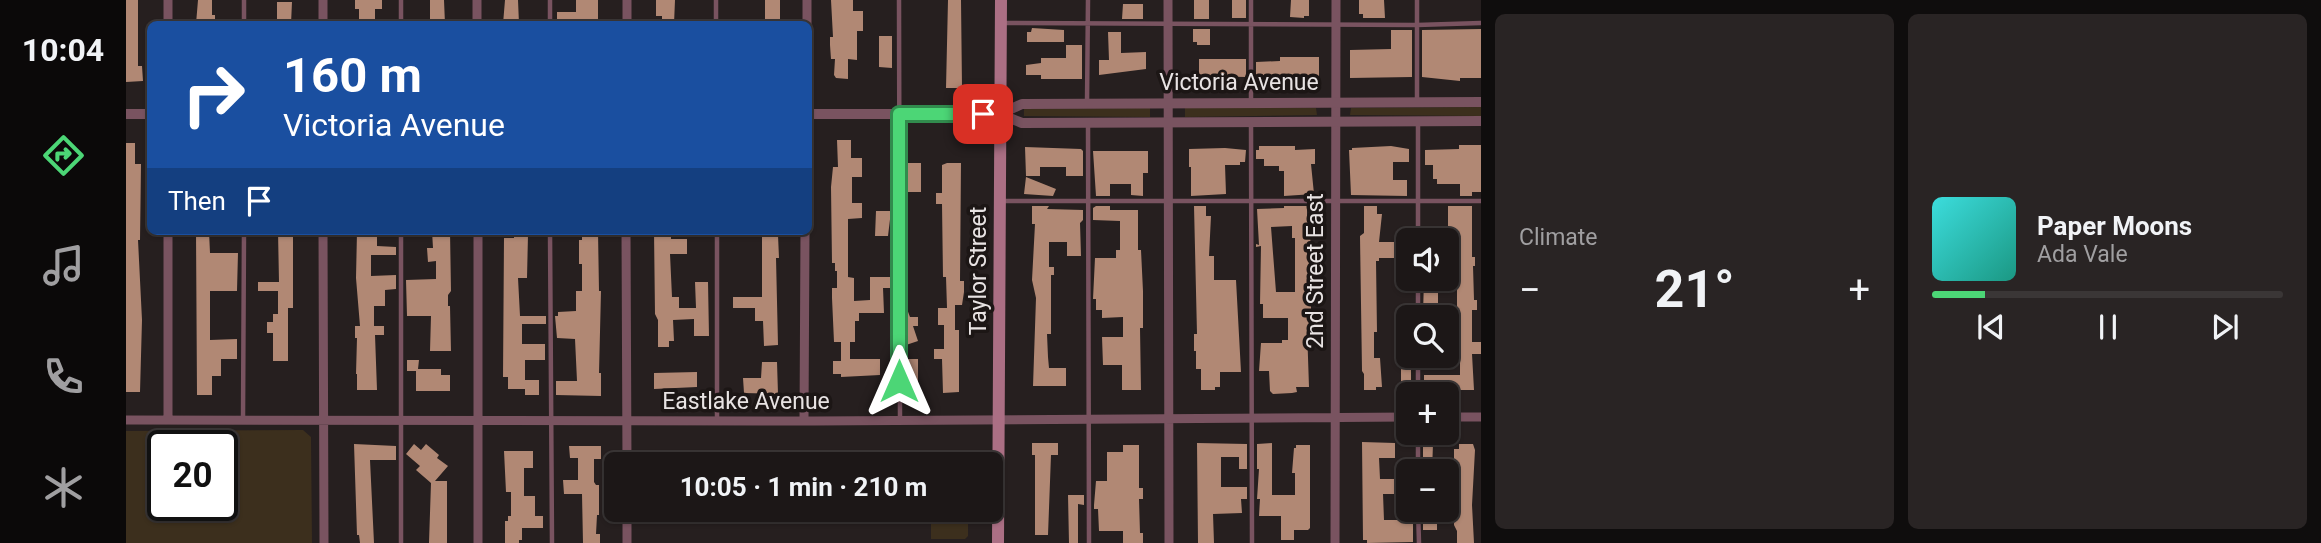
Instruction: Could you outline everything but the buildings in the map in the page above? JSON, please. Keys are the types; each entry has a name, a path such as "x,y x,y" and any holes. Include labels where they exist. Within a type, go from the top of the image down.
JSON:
{"main road":[{"name":"Taylor Street","path":"998,543 1001,0"}],"street":[{"path":"168,0 168,21"},
{"path":"323,0 323,21"},
{"path":"477,0 477,21"},
{"path":"627,0 627,21"},
{"path":"807,0 807,21"},
{"path":"1168,0 1169,543"},
{"name":"2nd Street East","path":"1335,543 1336,0"},
{"name":"Victoria Avenue","path":"1000,114 1022,104 1481,102"},
{"path":"126,114 147,114"},
{"name":"Victoria Avenue","path":"812,114 1000,114 1022,123 1481,121"},
{"path":"167,420 168,235"},
{"path":"323,235 324,543"},
{"path":"478,235 478,543"},
{"path":"626,235 627,452"},
{"path":"804,421 805,235"},
{"name":"Eastlake Avenue","path":"126,420 804,421 1396,417"},
{"path":"1459,417 1481,417"},
{"path":"627,522 627,543"}],"lane":[{"path":"244,0 244,21"},
{"path":"401,0 401,21"},
{"path":"550,0 550,21"},
{"path":"716,0 716,21"},
{"path":"899,0 900,420"},
{"path":"1087,103 1088,0"},
{"path":"1251,0 1251,103"},
{"path":"1417,0 1417,103"},
{"path":"1001,23 1481,23"},
{"path":"1088,122 1089,543"},
{"path":"1251,122 1252,543"},
{"path":"1418,122 1418,228"},
{"path":"1000,201 1481,201"},
{"path":"243,420 244,235"},
{"path":"401,235 401,543"},
{"path":"550,235 552,543"},
{"path":"717,235 717,419"},
{"path":"1418,522 1419,543"}],"shaded area":[{"path":"1481,107 1481,116 1350,115 1351,108"},
{"path":"1150,108 1150,117 1024,116 1024,109"},
{"path":"1185,108 1316,108 1317,115 1185,117"},
{"path":"238,430 303,430 311,437 312,543 126,543 126,431 147,431 147,521 238,521"},
{"path":"931,522 968,522 968,536 965,539 931,539"}],"route":[{"path":"899,381 899,114 983,114"}]}
